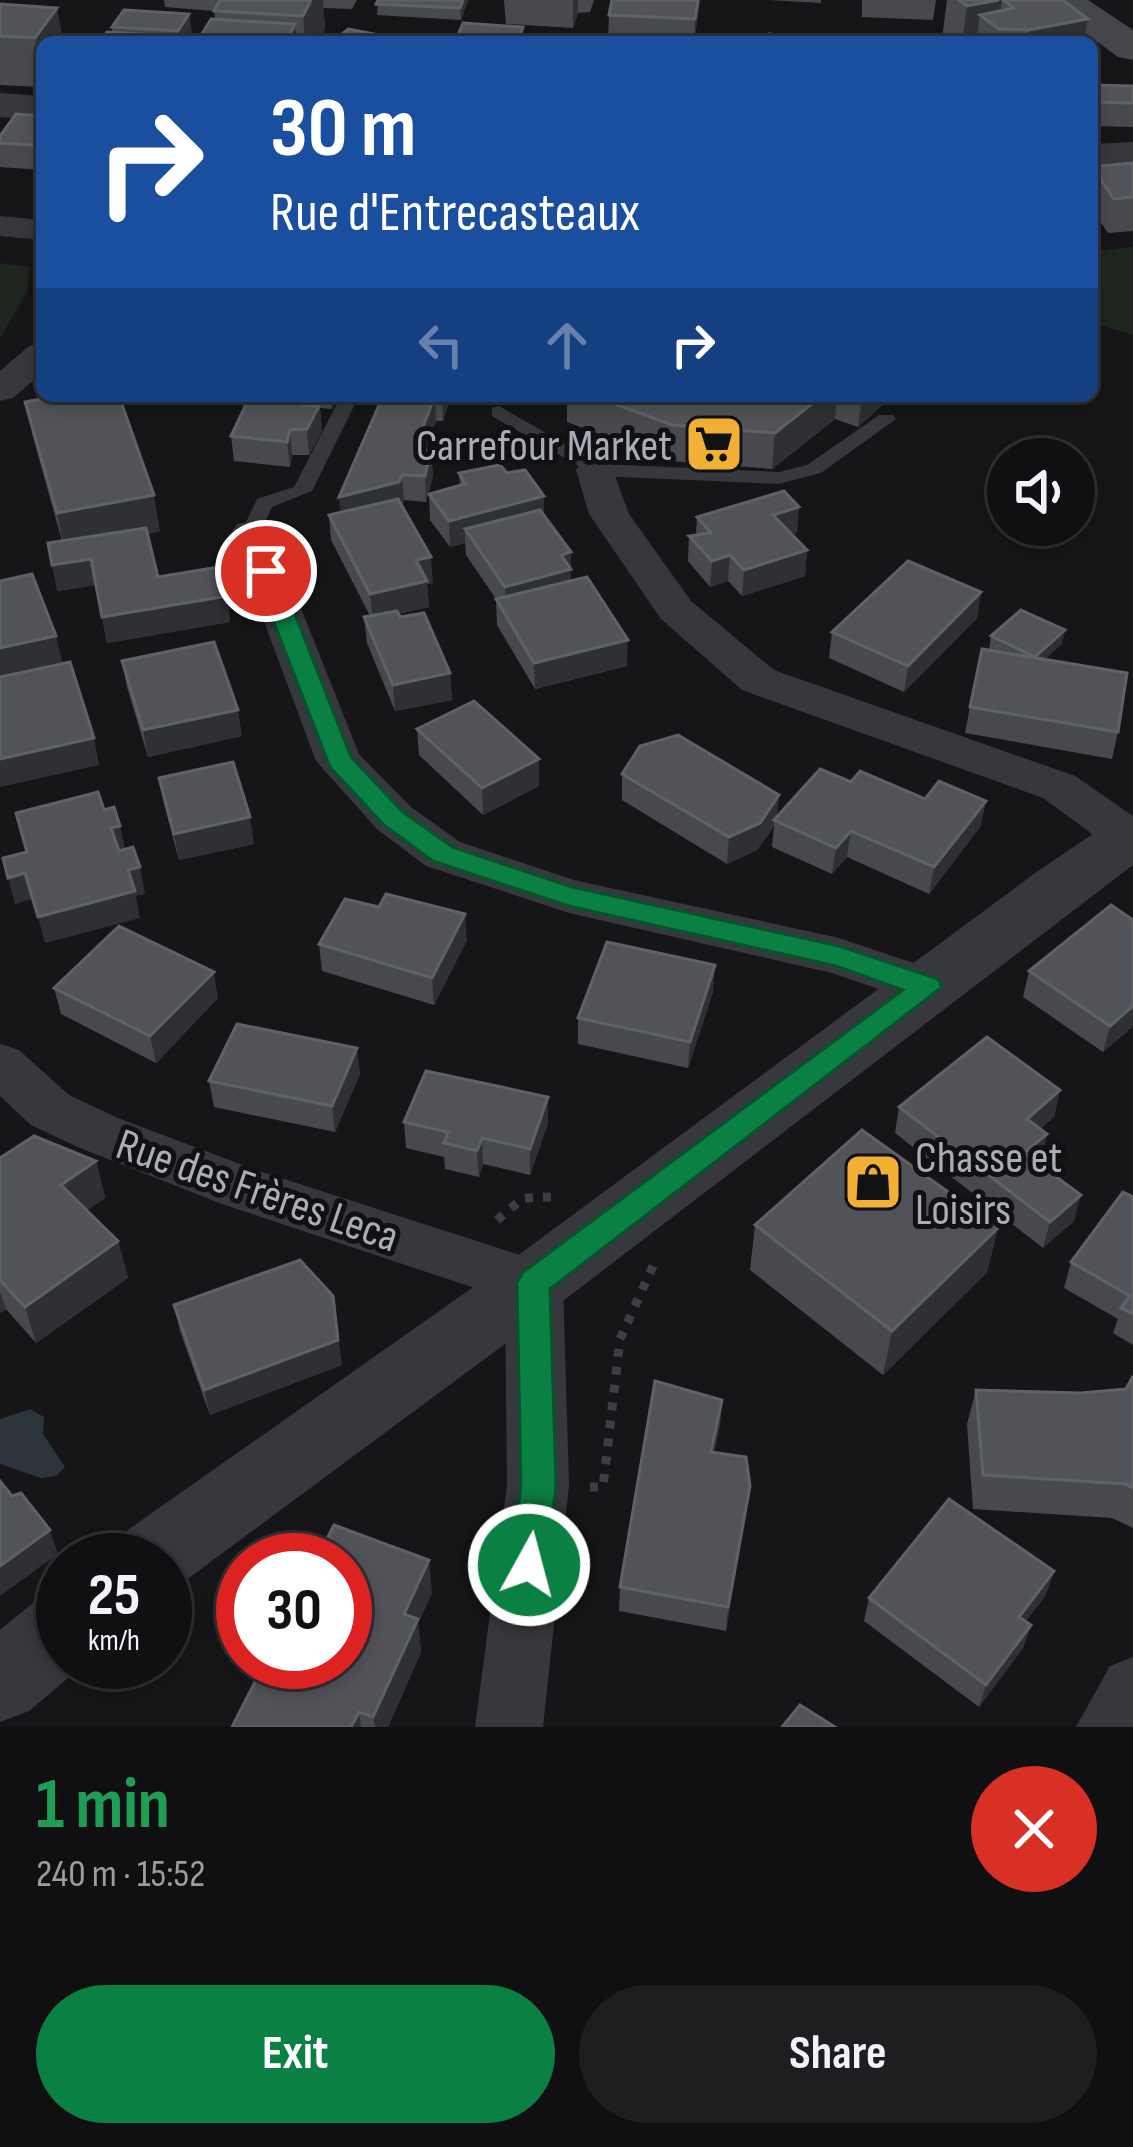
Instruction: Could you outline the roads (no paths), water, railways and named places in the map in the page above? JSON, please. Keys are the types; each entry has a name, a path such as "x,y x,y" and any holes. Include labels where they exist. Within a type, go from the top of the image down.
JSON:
{"main road":[{"path":"1061,0 1133,48"}],"street":[{"path":"0,105 36,108"},
{"path":"1098,156 1133,154"},
{"path":"0,226 36,229"},
{"path":"0,390 36,359"},
{"path":"187,1533 534,1283 1131,837 1059,787 758,680 676,610 609,514 596,470"},
{"path":"251,533 339,761 394,818 443,854 569,896 839,956 928,987"},
{"name":"Rue des Frères Leca","path":"0,1064 50,1109 99,1133 242,1188 534,1283"},
{"path":"509,1727 538,1485 534,1283"},
{"path":"0,1682 36,1652"},
{"path":"1110,1727 1133,1689"}],"lane":[{"path":"251,533 264,502 302,491 347,402"},
{"path":"499,412 596,470 779,478 814,469 886,419"}],"place":[{"name":"Carrefour Market","path":"714,444"},
{"name":"Chasse et Loisirs","path":"873,1182"}]}
